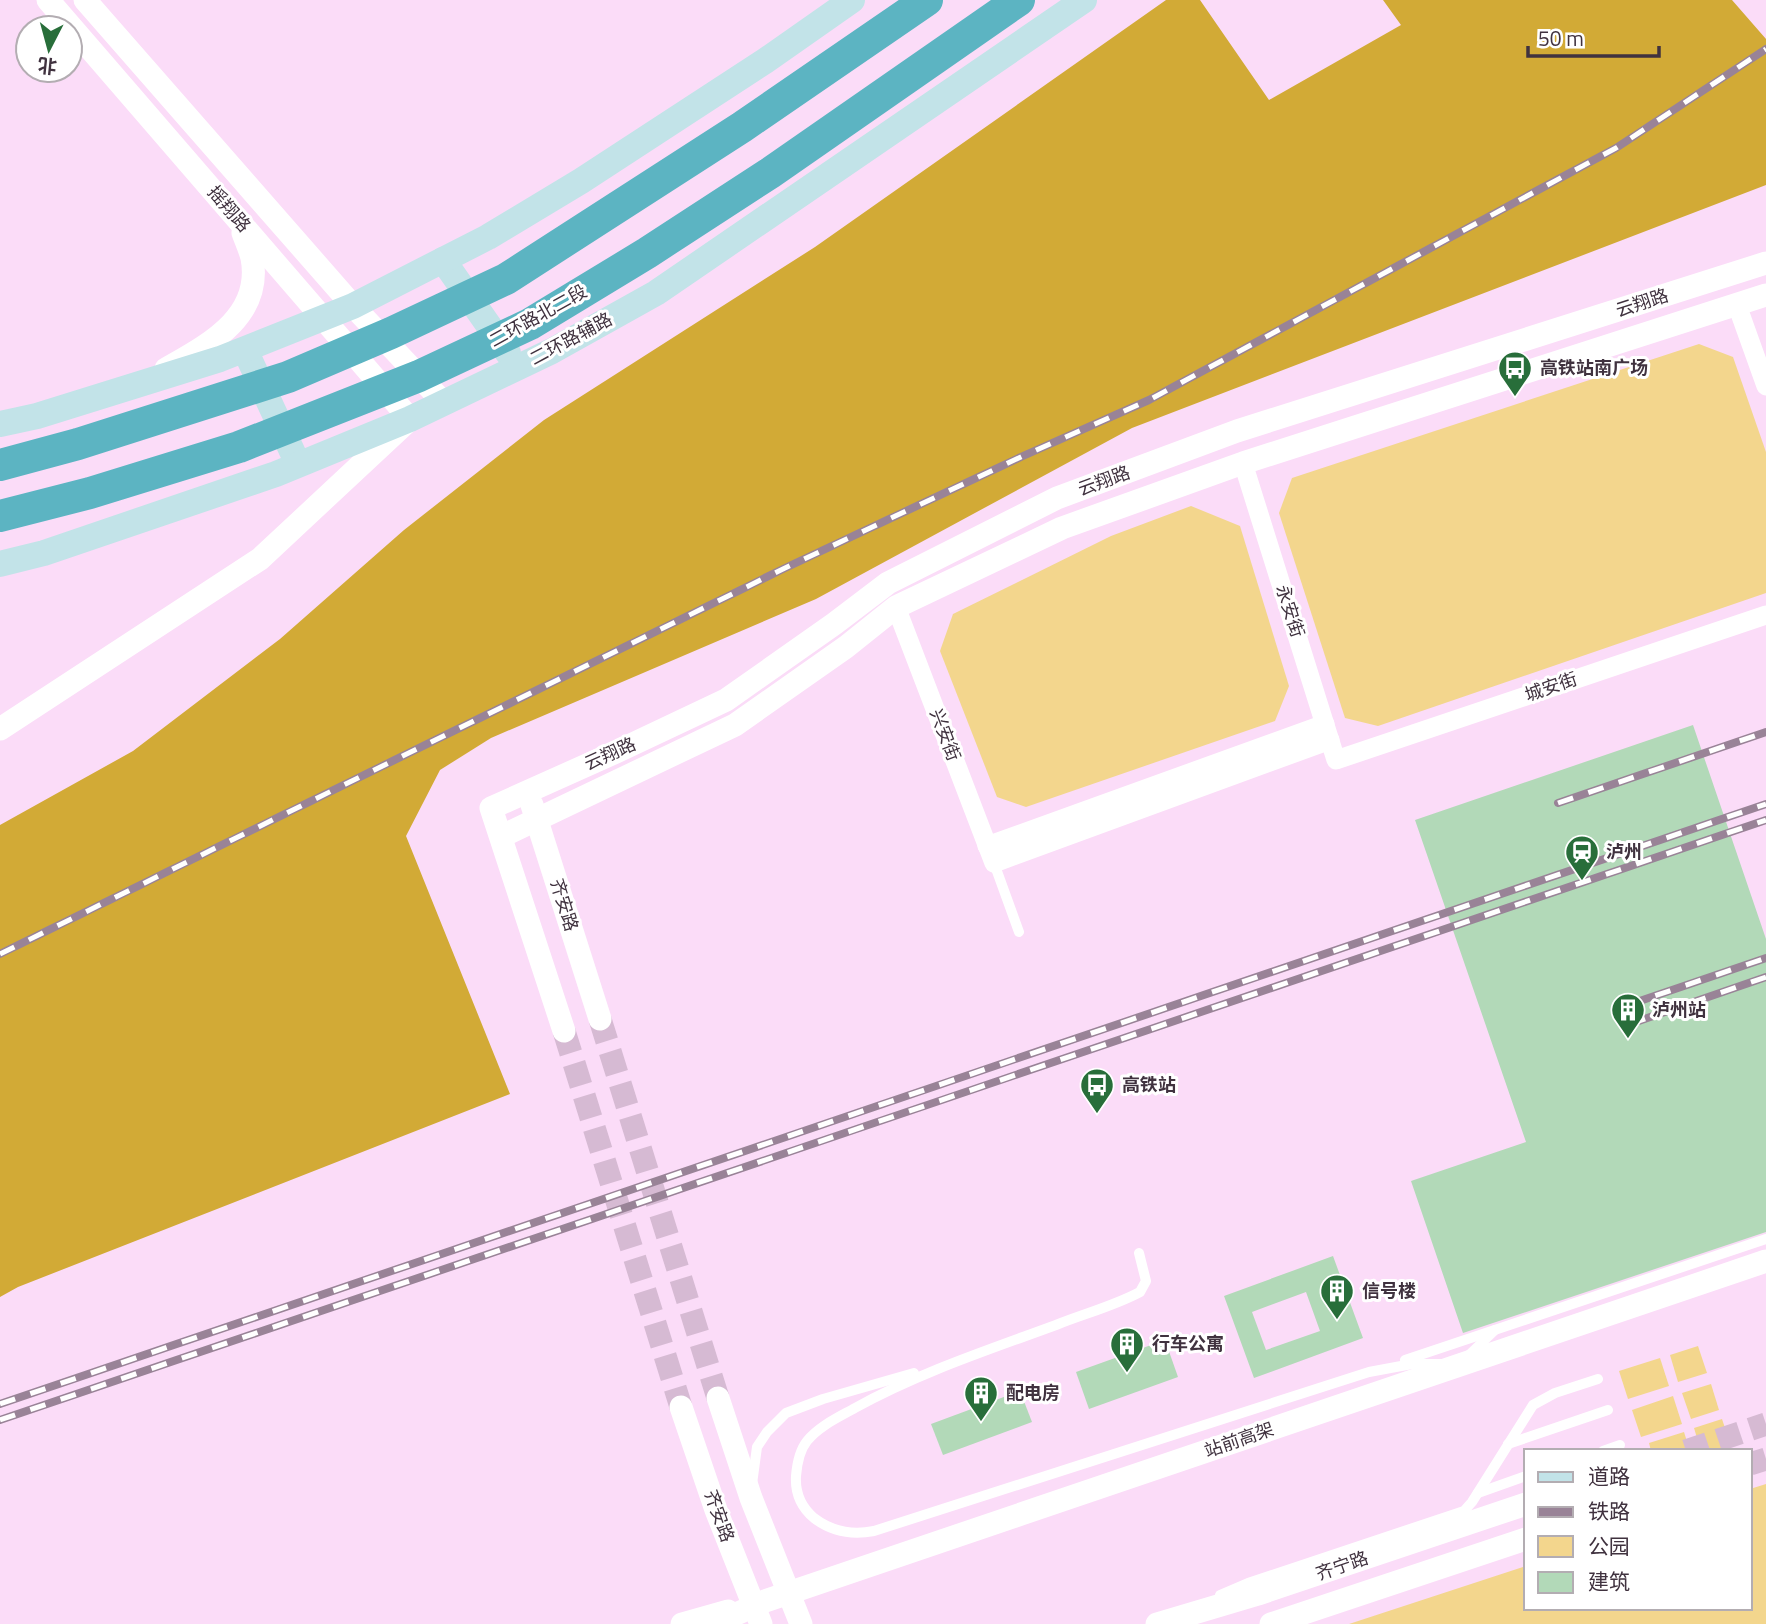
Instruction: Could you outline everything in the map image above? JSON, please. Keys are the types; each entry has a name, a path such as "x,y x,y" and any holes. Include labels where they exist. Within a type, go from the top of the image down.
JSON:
{"highway":[{"path":"0,465 78,444 288,377 391,333 506,279 742,127 927,0"},
{"name":"二环路北二段","path":"0,516 90,493 239,447 419,376 530,324 647,253 770,173 1019,0"}],"main road":[{"path":"0,424 37,416 220,359 353,306 488,237 581,181 765,61 852,0"},
{"name":"二环路辅路","path":"0,564 44,553 298,464 410,419 518,368 656,293 1084,0"},
{"path":"443,260 518,368"},
{"path":"245,350 298,464"}],"street":[{"name":"摇翔路","path":"48,0 410,419"},
{"name":"摇翔路","path":"85,0 353,306 444,403"},
{"path":"142,383 222,335 242,312 253,284 253,271 252,258 239,220"},
{"name":"云翔路","path":"1766,263 1237,431 1057,498 888,583 726,699 491,808 502,835 735,725 846,647 896,607 1062,528 1243,463 1766,295"},
{"path":"1737,305 1766,386"},
{"path":"0,729 260,559 410,419"},
{"name":"永安街","path":"1243,463 1336,760"},
{"name":"兴安街","path":"896,607 991,854"},
{"name":"城安街","path":"1336,760 1766,615"},
{"path":"991,854 1328,732"},
{"name":"齐安路","path":"527,791 600,1019"},
{"path":"502,835 564,1031"},
{"name":"站前高架","path":"714,1624 765,1601 1766,1261"},
{"path":"718,1398 751,1498 800,1618"},
{"name":"齐安路","path":"681,1407 716,1510 761,1624"},
{"name":"齐宁路","path":"1157,1624 1258,1594 1524,1505"},
{"name":"齐宁路","path":"1271,1624 1524,1540"},
{"path":"738,1566 748,1624"},
{"path":"682,1624 765,1601"}],"lane":[{"path":"991,854 1019,932"},
{"path":"1139,1253 1146,1281 1140,1292 957,1361 876,1396 818,1431 806,1442 797,1466 798,1497 805,1509 827,1526 840,1531 862,1533 1368,1372 1766,1239"},
{"path":"1368,1372 1412,1364 1459,1365 1495,1330"},
{"path":"751,1498 757,1447 767,1432 786,1413 824,1399 957,1361"},
{"path":"1151,1624 1248,1583 1464,1511 1533,1405 1555,1393 1598,1379"},
{"path":"1507,1444 1608,1410"},
{"path":"1609,1449 1620,1445"},
{"path":"1478,1493 1524,1477"}],"green space":[{"path":"1699,344 1733,357 1766,452 1766,593 1378,726 1345,718 1279,513 1292,478"},
{"path":"1191,506 1240,526 1289,686 1275,721 1026,807 997,797 940,651 953,614 1111,536"},
{"path":"1698,1346 1707,1373 1678,1382 1670,1355"},
{"path":"1660,1358 1669,1386 1628,1399 1619,1371"},
{"path":"1711,1384 1719,1410 1691,1419 1682,1393"},
{"path":"1673,1396 1682,1424 1641,1437 1632,1410"},
{"path":"1722,1419 1731,1446 1700,1449 1694,1428"},
{"path":"1684,1432 1689,1449 1650,1449 1649,1443"},
{"path":"1766,1484 1766,1624 1349,1624 1524,1567 1524,1610 1752,1610 1752,1488"}],"shaded area":[{"path":"1166,0 1200,0 1269,100 1401,25 1383,0 1732,0 1766,39 1766,185 1132,428 816,599 491,738 440,770 406,836 510,1094 18,1287 0,1297 0,825 133,751 280,639 404,530 544,420 815,247"}],"building":[{"name":"泸州站","path":"1693,725 1766,939 1766,1232 1463,1333 1411,1181 1526,1142 1415,820"},
{"name":"信号楼","path":"1333,1256 1363,1338 1254,1378 1224,1296","holes":["1306,1292 1320,1331 1266,1350 1252,1312"]},
{"name":"行车公寓","path":"1165,1340 1178,1377 1089,1409 1076,1372"},
{"name":"配电房","path":"1020,1391 1032,1422 943,1455 931,1424"}],"tunnel":[{"path":"600,1019 718,1398"},
{"path":"564,1031 681,1407"},
{"path":"1692,1449 1766,1424"},
{"path":"1752,1463 1766,1459"}],"railway":[{"path":"0,954 783,569 1149,400 1616,148 1766,49"},
{"path":"1558,803 1766,732"},
{"path":"0,1404 1766,804"},
{"path":"0,1420 1766,820"},
{"path":"1625,1006 1766,958"},
{"path":"1630,1024 1766,977"}],"place":[{"name":"高铁站南广场","path":"1515,398"},
{"name":"泸州","path":"1582,882"},
{"name":"泸州站","path":"1628,1040"},
{"name":"高铁站","path":"1097,1115"},
{"name":"信号楼","path":"1337,1321"},
{"name":"行车公寓","path":"1127,1374"},
{"name":"配电房","path":"981,1423"}]}
